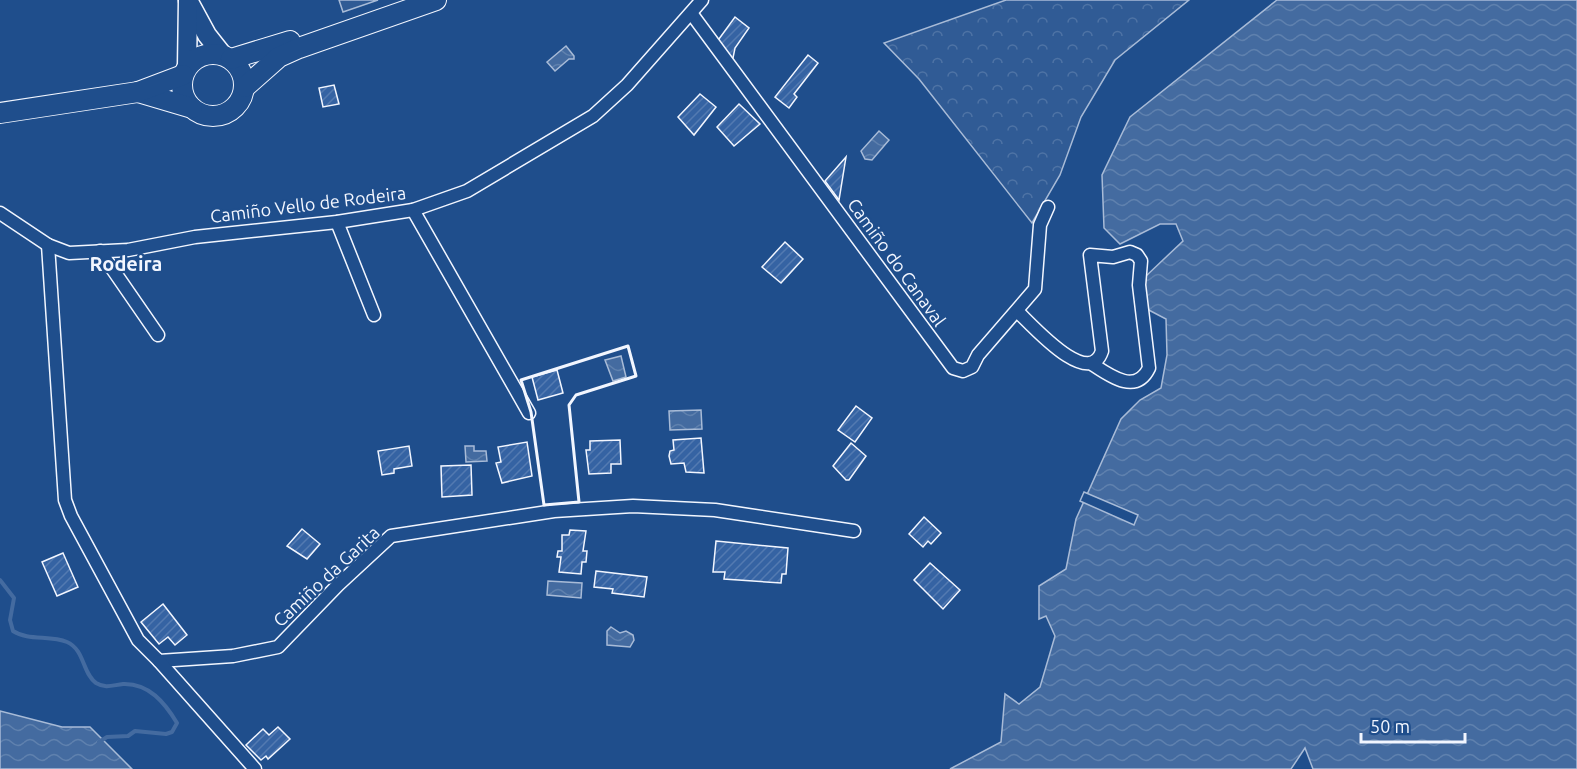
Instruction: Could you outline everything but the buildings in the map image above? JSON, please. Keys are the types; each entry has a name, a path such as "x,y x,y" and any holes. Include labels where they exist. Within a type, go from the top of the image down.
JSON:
{"main road":[{"path":"138,92 192,108 206,116 227,113 242,98 245,87 243,76 207,35 188,0"},
{"path":"188,0 183,94 192,108"},
{"path":"0,113 138,92 185,71 201,56 226,57 271,49 408,3 436,0"},
{"path":"245,87 279,57 350,30 408,3"}],"street":[{"name":"Camiño Vello de Rodeira","path":"0,213 48,244 69,253 128,250 195,237 337,222 413,210 467,191 593,116 627,85 702,0"},
{"name":"Camiño do Canaval","path":"691,13 953,368 963,371 972,367 978,355 1035,289 1040,225 1048,207"},
{"path":"413,210 529,413"},
{"path":"337,222 374,315"},
{"path":"48,244 64,500 138,640 255,769"},
{"path":"99,251 158,335"},
{"path":"1017,310 1042,335 1071,357 1084,365 1092,364 1100,358 1102,351 1090,255 1113,257 1130,252 1137,255 1141,261 1139,285 1149,368 1145,377 1134,383 1113,378 1092,364"},
{"name":"Camiño da Garita","path":"159,661 233,656 278,647 338,585 391,536 554,511 633,506 714,510 854,531"}],"green space":[{"path":"1006,0 1189,0 1115,60 1081,117 1060,175 1032,223 919,79 884,43"}],"shaded area":[{"path":"339,0 378,0 343,12"}],"water":[{"path":"1277,0 1577,0 1577,769 1313,769 1305,748 1291,769 950,769 1001,742 1005,694 1019,704 1040,687 1055,636 1046,616 1039,619 1039,586 1066,569 1076,519 1121,419 1140,400 1161,388 1167,355 1166,319 1143,307 1146,276 1183,241 1176,224 1160,224 1120,244 1104,228 1102,175 1130,117"},
{"path":"566,46 574,59 569,59 555,71 547,62"},
{"path":"879,131 889,140 872,160 865,159 861,151"},
{"path":"621,356 626,377 613,381 605,360"},
{"path":"701,410 702,429 670,430 669,411"},
{"path":"465,446 474,446 474,451 486,451 487,461 466,462"},
{"path":"548,581 582,583 581,598 547,595"},
{"path":"611,627 620,633 626,631 633,635 634,640 630,647 607,645 607,631"},
{"path":"0,711 62,727 90,727 132,769 0,769"}],"pier":[{"path":"1084,492 1138,515 1134,525 1080,501"}],"waterway":[{"path":"0,580 14,598 10,620 13,631 25,636 67,642 77,650 88,674 96,683 106,686 123,684 141,687 155,696 177,723 172,732 166,734 135,731 128,736 107,737 99,742"}],"wall":[{"path":"628,346 636,376 576,395 569,405 579,502 544,505 531,412 521,380 628,346"}],"district":[{"name":"Rodeira","path":"126,263"}]}
